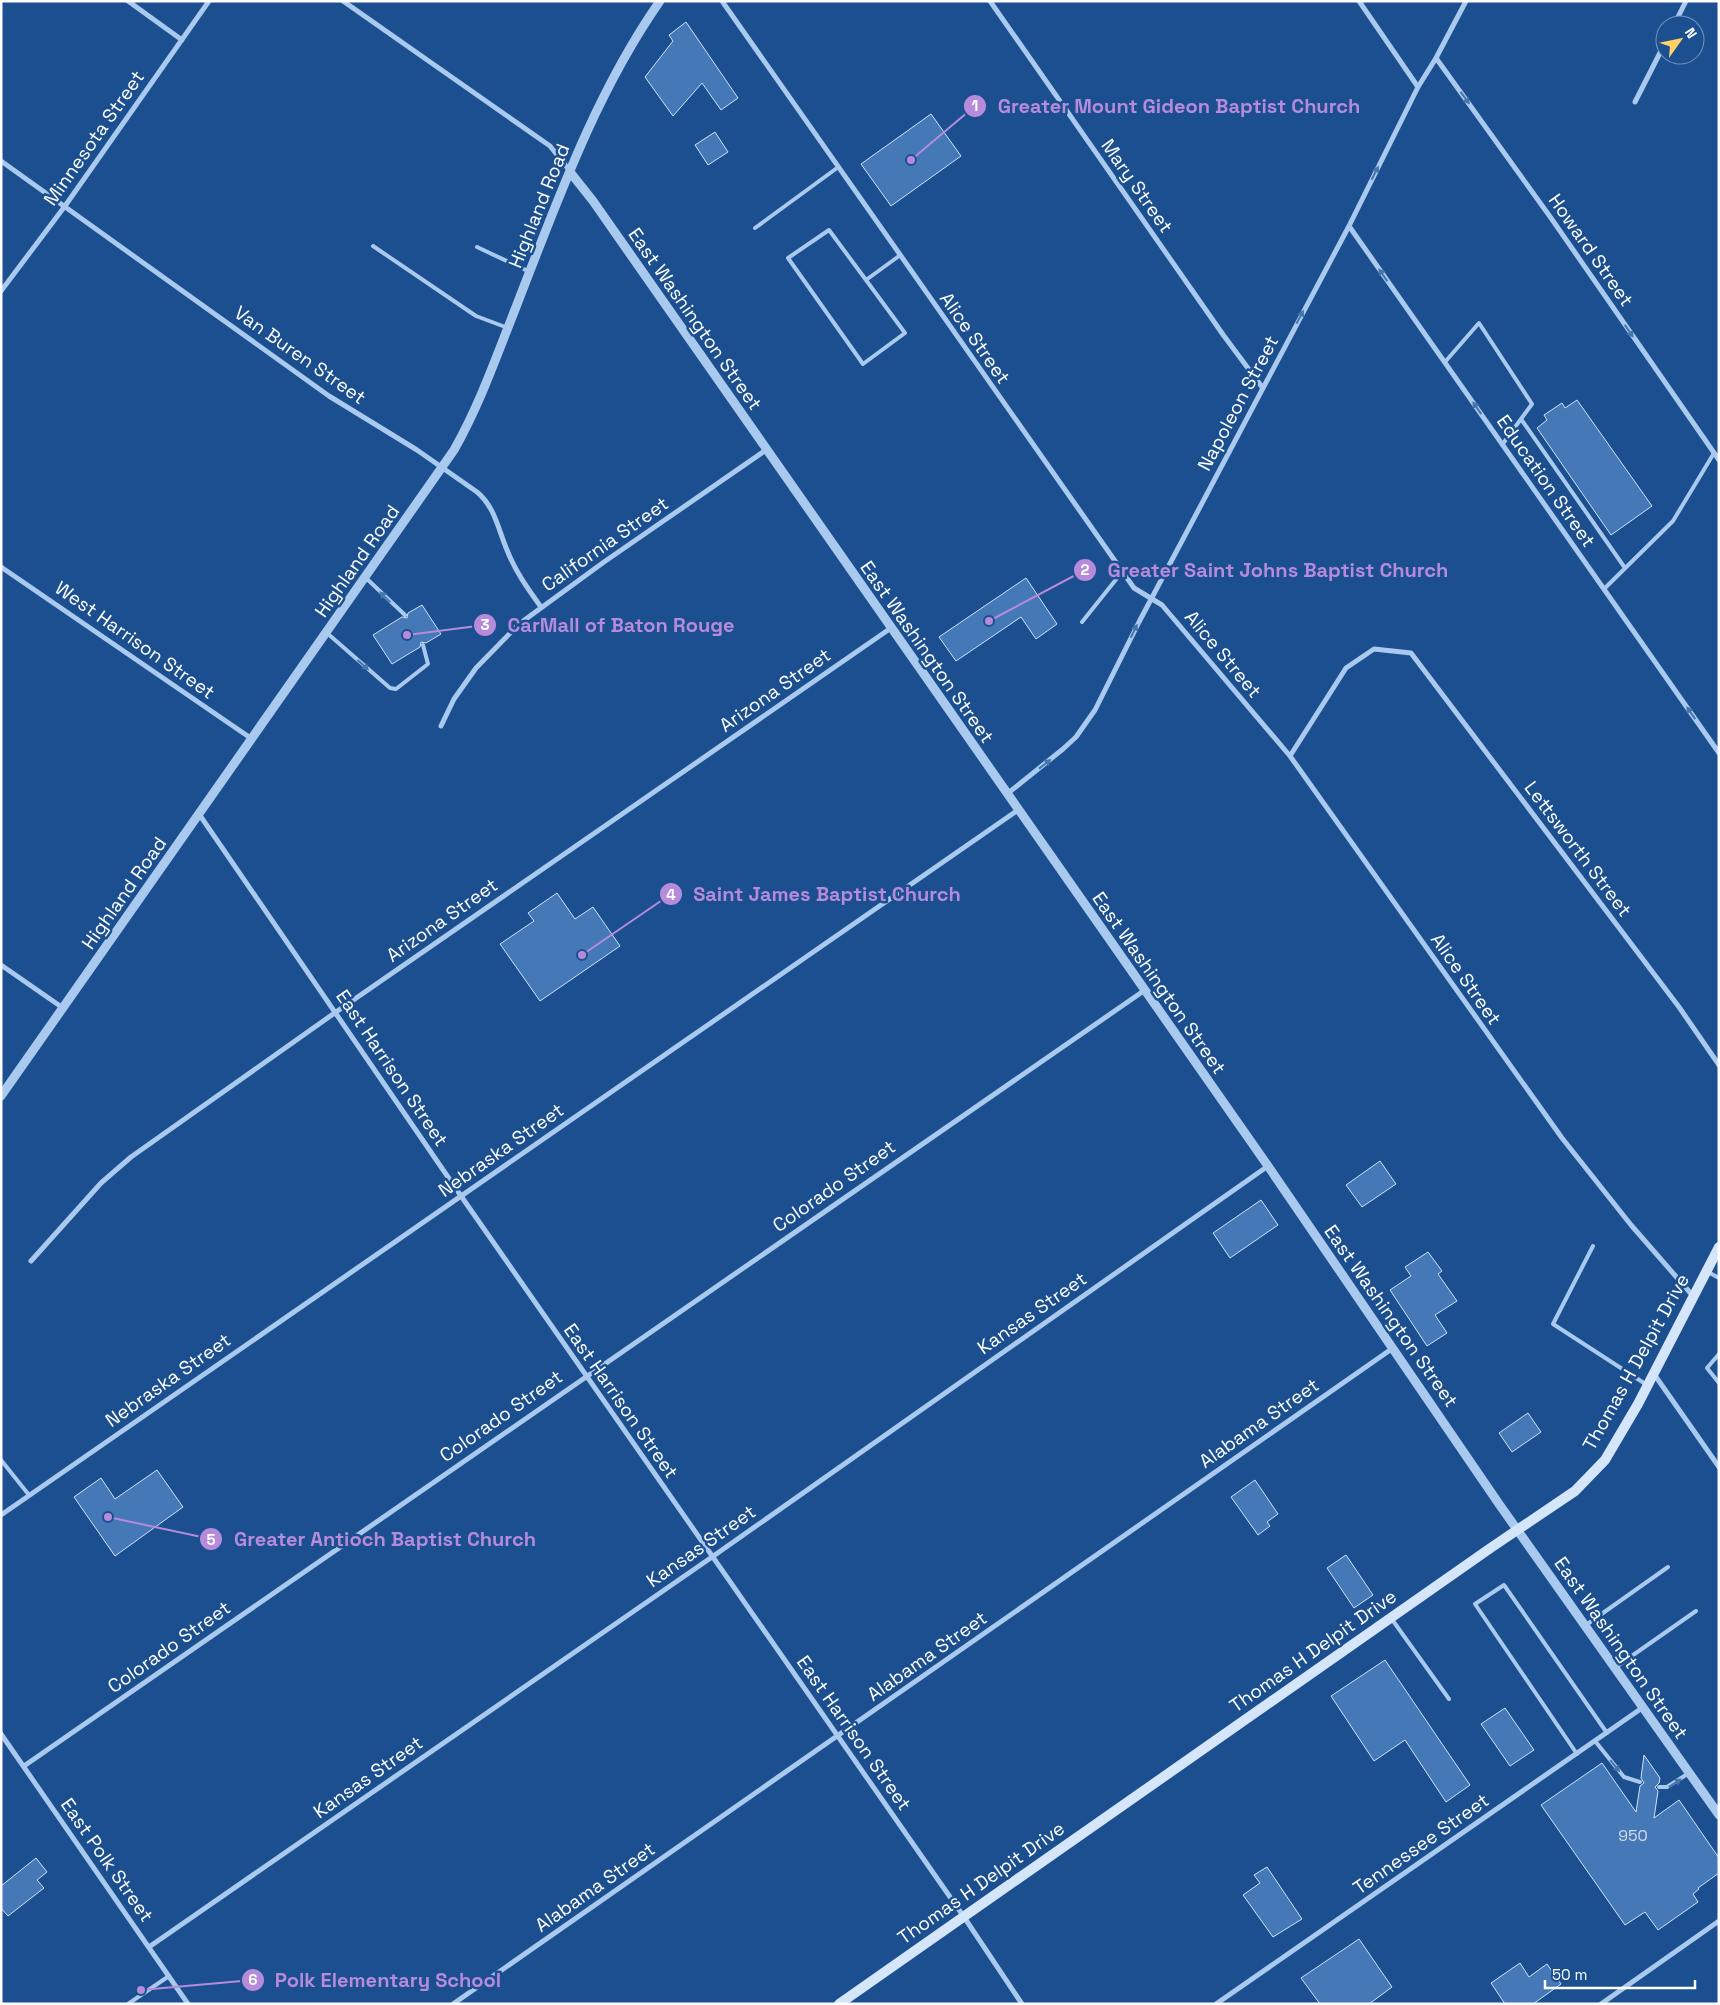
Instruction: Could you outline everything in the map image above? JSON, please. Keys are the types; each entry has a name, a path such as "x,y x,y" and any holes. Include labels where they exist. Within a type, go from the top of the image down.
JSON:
{"main road":[{"name":"Thomas H Delpit Drive","path":"839,2004 1575,1491 1592,1475 1614,1445 1719,1247"}],"street":[{"path":"128,1 182,40"},
{"name":"Minnesota Street","path":"1,292 65,206 209,1"},
{"path":"343,1 550,146 570,172"},
{"name":"Highland Road","path":"1,1096 454,450 474,413 593,116 627,51 660,1"},
{"name":"Alice Street","path":"722,1 837,168 1122,572 1134,588 1162,605 1290,756 1562,1138 1631,1225 1693,1296"},
{"name":"Mary Street","path":"990,1 1224,336 1262,387"},
{"path":"1359,1 1418,87"},
{"name":"Napoleon Street","path":"1007,795 1063,749 1085,725 1095,710 1262,387 1349,226 1418,87 1436,58 1466,1"},
{"path":"1679,15 1686,1"},
{"name":"Howard Street","path":"1436,58 1551,218 1719,460"},
{"path":"1635,102 1655,63"},
{"name":"Van Buren Street","path":"1,161 329,396 416,450 484,498 497,521 517,572 541,607"},
{"name":"East Washington Street","path":"570,172 599,209 1268,1166 1642,1708 1719,1815"},
{"name":"Education Street","path":"1349,226 1719,753"},
{"name":"California Street","path":"442,726 454,700 476,668 519,624 766,450"},
{"name":"West Harrison Street","path":"1,567 252,739"},
{"name":"Arizona Street","path":"31,1261 101,1183 131,1157 336,1012 891,628"},
{"name":"Lettsworth Street","path":"1290,756 1346,668 1374,649 1411,653 1679,1007 1719,1064"},
{"name":"Nebraska Street","path":"1,1515 1018,810"},
{"name":"East Harrison Street","path":"199,814 585,1376 964,1917 1022,2004"},
{"path":"1,965 63,1009"},
{"name":"Colorado Street","path":"24,1766 1145,990"},
{"name":"Kansas Street","path":"149,1947 712,1556 1268,1166"},
{"name":"Alabama Street","path":"453,2004 838,1737 1393,1347"},
{"path":"1653,1374 1719,1467"},
{"name":"Tennessee Street","path":"1216,2004 1642,1708"},
{"name":"East Polk Street","path":"1,1734 188,2004"},
{"path":"1601,2004 1719,1921"}],"lane":[{"path":"755,228 837,168"},
{"path":"828,230 866,280 905,333 863,364 788,258 828,230"},
{"path":"373,246 476,316 508,328"},
{"path":"477,247 530,272"},
{"path":"866,280 899,256"},
{"path":"1445,362 1479,323 1532,404 1502,445"},
{"path":"1521,419 1625,568"},
{"path":"1604,589 1673,521 1714,453"},
{"path":"1082,622 1122,572"},
{"path":"366,578 405,615"},
{"path":"327,632 390,688 396,689 428,664 423,645"},
{"path":"1593,1246 1554,1324 1647,1385"},
{"path":"1706,1270 1719,1278"},
{"path":"1719,1354 1707,1368 1719,1383"},
{"path":"1,1460 29,1495"},
{"path":"1586,1625 1668,1567"},
{"path":"1577,1754 1475,1604 1504,1586 1607,1733"},
{"path":"1615,1668 1696,1611"},
{"path":"1391,1618 1449,1699"},
{"path":"1595,1741 1624,1777 1640,1782"},
{"path":"1659,1787 1667,1788 1689,1773"},
{"path":"128,2004 169,1976"}],"building":[{"path":"686,22 738,98 721,110 702,83 673,116 645,77 673,41 669,35"},
{"path":"931,114 961,156 891,206 861,164"},
{"path":"715,132 728,152 708,165 695,145"},
{"path":"1577,400 1652,506 1611,535 1537,428 1547,420 1544,415 1562,403 1565,408"},
{"path":"1026,578 1057,624 1036,639 1021,617 956,661 939,637"},
{"path":"422,605 441,634 426,643 421,642 420,647 392,664 373,635 402,617 407,618 408,613"},
{"path":"557,893 575,919 593,907 620,946 540,1001 500,944 534,921 528,913"},
{"path":"1380,1161 1396,1184 1362,1207 1346,1185"},
{"path":"1261,1200 1278,1225 1230,1258 1213,1233"},
{"path":"1428,1252 1442,1271 1438,1274 1457,1301 1435,1315 1447,1333 1427,1346 1390,1290 1411,1276 1405,1267"},
{"path":"1528,1413 1541,1432 1512,1452 1499,1433"},
{"path":"157,1470 183,1507 115,1556 74,1497 101,1478 115,1499"},
{"path":"1255,1480 1278,1514 1267,1522 1270,1526 1258,1535 1231,1497"},
{"path":"1346,1555 1373,1595 1354,1608 1327,1568"},
{"path":"1385,1660 1470,1785 1446,1802 1405,1740 1374,1761 1331,1696"},
{"path":"1505,1708 1534,1750 1510,1766 1481,1724"},
{"path":"1644,1755 1660,1778 1659,1783 1655,1787 1658,1791 1654,1818 1679,1800 1719,1858 1719,1873 1698,1888 1693,1894 1698,1902 1658,1930 1645,1912 1625,1925 1541,1805 1602,1763 1636,1812 1640,1786 1644,1783 1641,1778"},
{"path":"36,1858 47,1872 37,1880 44,1888 8,1916 1,1908 1,1886"},
{"path":"1267,1867 1302,1919 1273,1937 1243,1895 1260,1883 1254,1875"},
{"path":"1359,1939 1392,1987 1369,2004 1320,2004 1301,1978"},
{"path":"1520,1963 1529,1977 1547,1964 1561,1984 1533,2004 1505,2004 1491,1983"}],"place":[{"name":"Greater Mount Gideon Baptist Church","path":"911,160"},
{"name":"Greater Saint Johns Baptist Church","path":"989,621"},
{"name":"CarMall of Baton Rouge","path":"407,635"},
{"name":"Saint James Baptist Church","path":"582,955"},
{"name":"Greater Antioch Baptist Church","path":"108,1517"},
{"name":"Polk Elementary School","path":"141,1990"}]}
